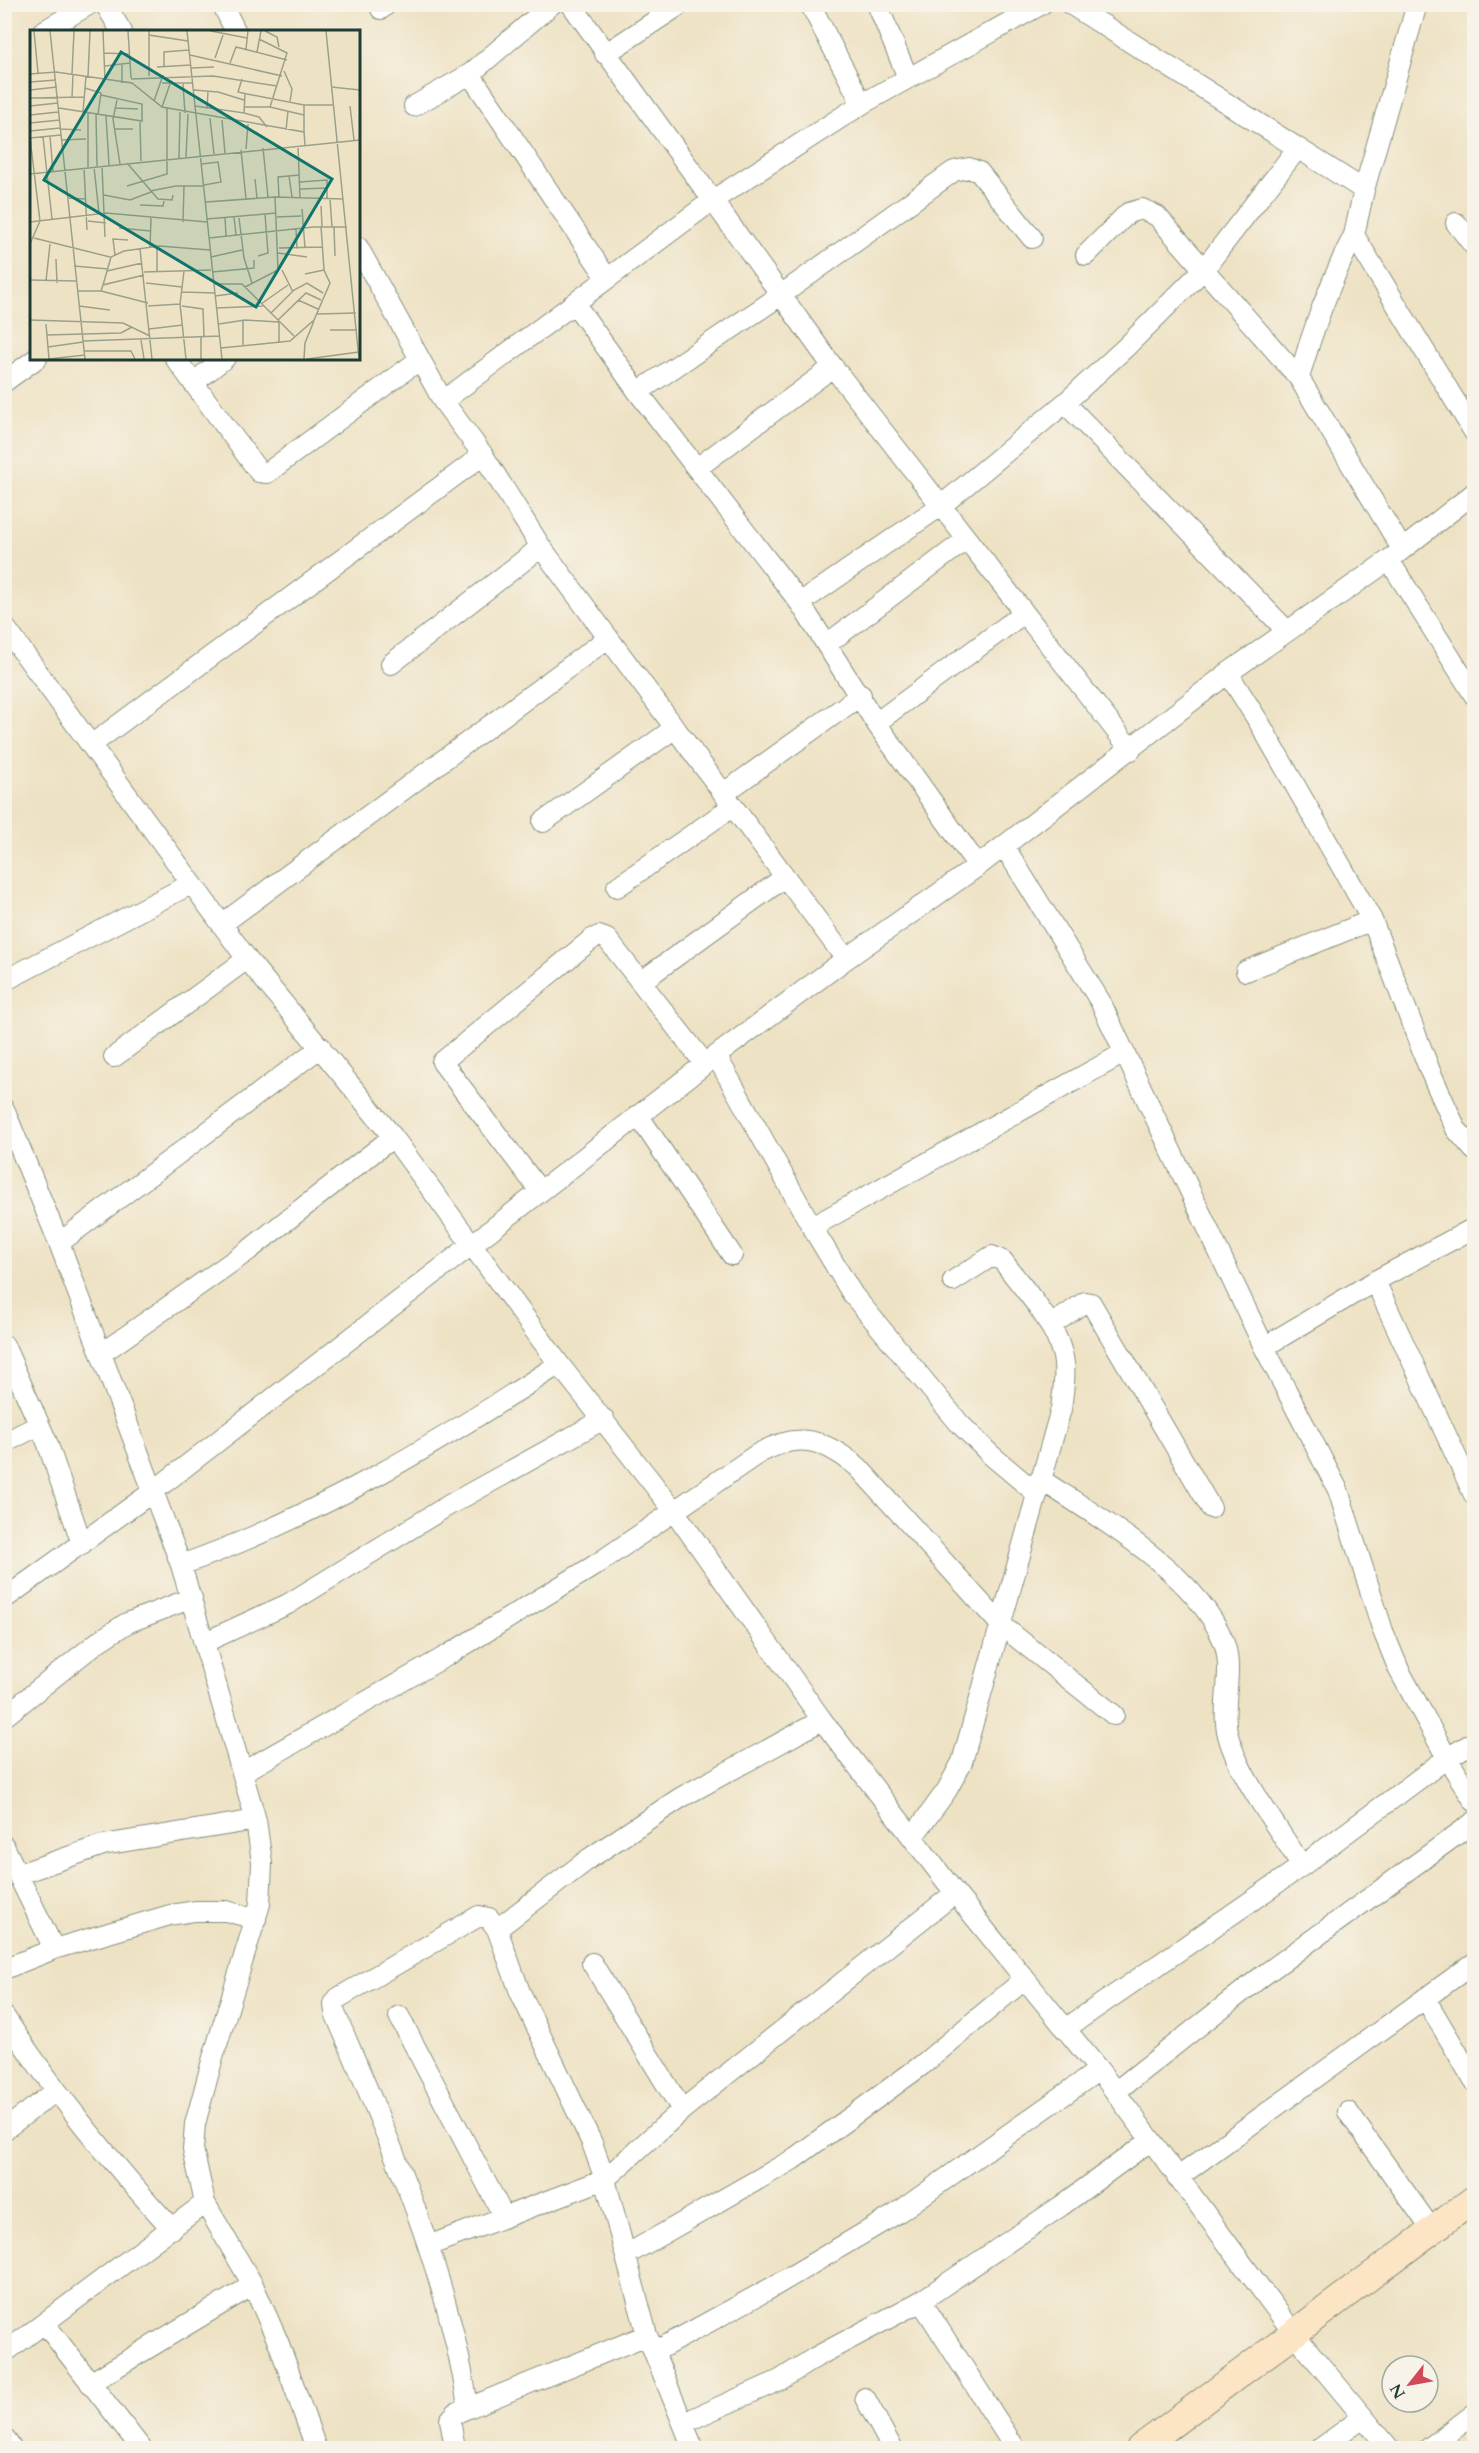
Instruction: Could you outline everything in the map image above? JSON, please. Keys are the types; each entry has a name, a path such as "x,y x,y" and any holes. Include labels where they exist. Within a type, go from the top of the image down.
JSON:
{"street":[{"path":"45,30 90,4"},
{"path":"105,4 121,30"},
{"path":"222,4 235,30"},
{"path":"414,106 470,74 552,4"},
{"path":"571,4 833,367 1131,750"},
{"path":"605,54 681,4"},
{"path":"810,4 862,104"},
{"path":"877,4 908,78"},
{"path":"443,401 713,200 862,104 1042,4"},
{"path":"1070,4 1364,190"},
{"path":"1299,378 1318,312 1354,235 1364,190 1417,4"},
{"path":"470,74 606,278"},
{"path":"800,603 942,506 1065,403 1167,309 1204,269 1297,149"},
{"path":"638,393 781,295 954,171 969,168 979,172 1032,238"},
{"path":"1086,255 1128,213 1142,209 1157,216 1204,269 1299,378 1474,695"},
{"path":"1456,223 1474,246"},
{"path":"1354,235 1474,432"},
{"path":"360,253 443,401 483,456 541,547 846,959"},
{"path":"575,304 638,393 800,603 861,695 876,723 978,866"},
{"path":"4,382 34,360"},
{"path":"176,360 259,472 267,473 419,360"},
{"path":"193,383 222,360"},
{"path":"697,468 833,367"},
{"path":"1065,403 1287,631"},
{"path":"91,745 483,456"},
{"path":"4,1599 155,1490 540,1191 846,959 978,866 1228,673 1396,554 1474,493"},
{"path":"827,644 967,539"},
{"path":"392,664 541,547"},
{"path":"876,723 1024,613"},
{"path":"4,626 247,959 393,1137 474,1244 559,1364 675,1512 822,1720 955,1893 1099,2070 1295,2335 1389,2448"},
{"path":"222,924 608,638"},
{"path":"1228,673 1260,724 1372,920 1430,1071 1456,1129 1474,1148"},
{"path":"617,887 861,695"},
{"path":"543,822 675,728"},
{"path":"1004,846 1100,1001 1264,1347 1338,1490 1383,1631 1399,1670 1447,1758 1474,1801"},
{"path":"642,981 785,877"},
{"path":"4,981 191,884"},
{"path":"1246,971 1372,920"},
{"path":"540,1191 443,1065 444,1058 599,936 607,939 711,1061 853,1295 960,1423 991,1455 1160,1563 1212,1620 1224,1641 1228,1671 1227,1730 1236,1757 1302,1866"},
{"path":"114,1057 247,959"},
{"path":"59,1243 321,1047"},
{"path":"812,1227 1124,1053"},
{"path":"4,1109 155,1490 206,1642 256,1820 262,1863 256,1919 195,2124 193,2149 205,2203 253,2285 279,2344 312,2447"},
{"path":"639,1115 732,1255"},
{"path":"102,1353 249,1250 393,1137"},
{"path":"1264,1347 1375,1281 1474,1228"},
{"path":"912,1838 947,1790 962,1762 1061,1409 1064,1382 1062,1353 1050,1326 998,1257 992,1256 953,1281"},
{"path":"1375,1281 1474,1495"},
{"path":"1050,1326 1085,1302 1091,1303 1211,1508"},
{"path":"4,1345 39,1425 82,1544"},
{"path":"181,1564 236,1545 390,1470 559,1364"},
{"path":"206,1642 288,1604 448,1505 604,1419"},
{"path":"4,1443 39,1425"},
{"path":"243,1772 448,1655 597,1564 777,1443 805,1440 837,1450 858,1467 1001,1625 1114,1715"},
{"path":"4,1716 99,1641 127,1623 192,1598"},
{"path":"497,1929 590,1858 680,1798 822,1720"},
{"path":"1065,2029 1302,1866 1447,1758 1474,1742"},
{"path":"19,1874 103,1845 256,1820"},
{"path":"1115,2092 1261,1977 1474,1822"},
{"path":"4,1846 54,1949"},
{"path":"428,2246 503,2215 605,2179 682,2110 955,1893"},
{"path":"4,1969 54,1949 195,1911 226,1911 256,1919"},
{"path":"468,2407 464,2379 428,2246 334,2004 338,1998 479,1916 489,1918 497,1929 520,1992 592,2142 605,2179 650,2344 693,2448"},
{"path":"592,1963 682,2110"},
{"path":"1177,2178 1474,1964"},
{"path":"626,2255 792,2160 922,2065 1025,1979"},
{"path":"1425,1998 1474,2081"},
{"path":"4,2016 56,2091 130,2183 172,2229"},
{"path":"399,2016 503,2215"},
{"path":"455,2448 450,2420 452,2416 468,2407 650,2344 771,2288 896,2214 1099,2070"},
{"path":"4,2130 56,2091"},
{"path":"1348,2112 1432,2230"},
{"path":"683,2423 780,2380 816,2356 921,2301 1061,2206 1150,2141"},
{"path":"1140,2448 1295,2335 1474,2199"},
{"path":"4,2353 205,2203"},
{"path":"90,2383 253,2285"},
{"path":"921,2301 1015,2448"},
{"path":"45,2324 141,2448"},
{"path":"865,2398 892,2448"},
{"path":"1429,2448 1474,2414"},
{"path":"1321,2448 1363,2417"},
{"path":"4,2437 11,2448"}]}
